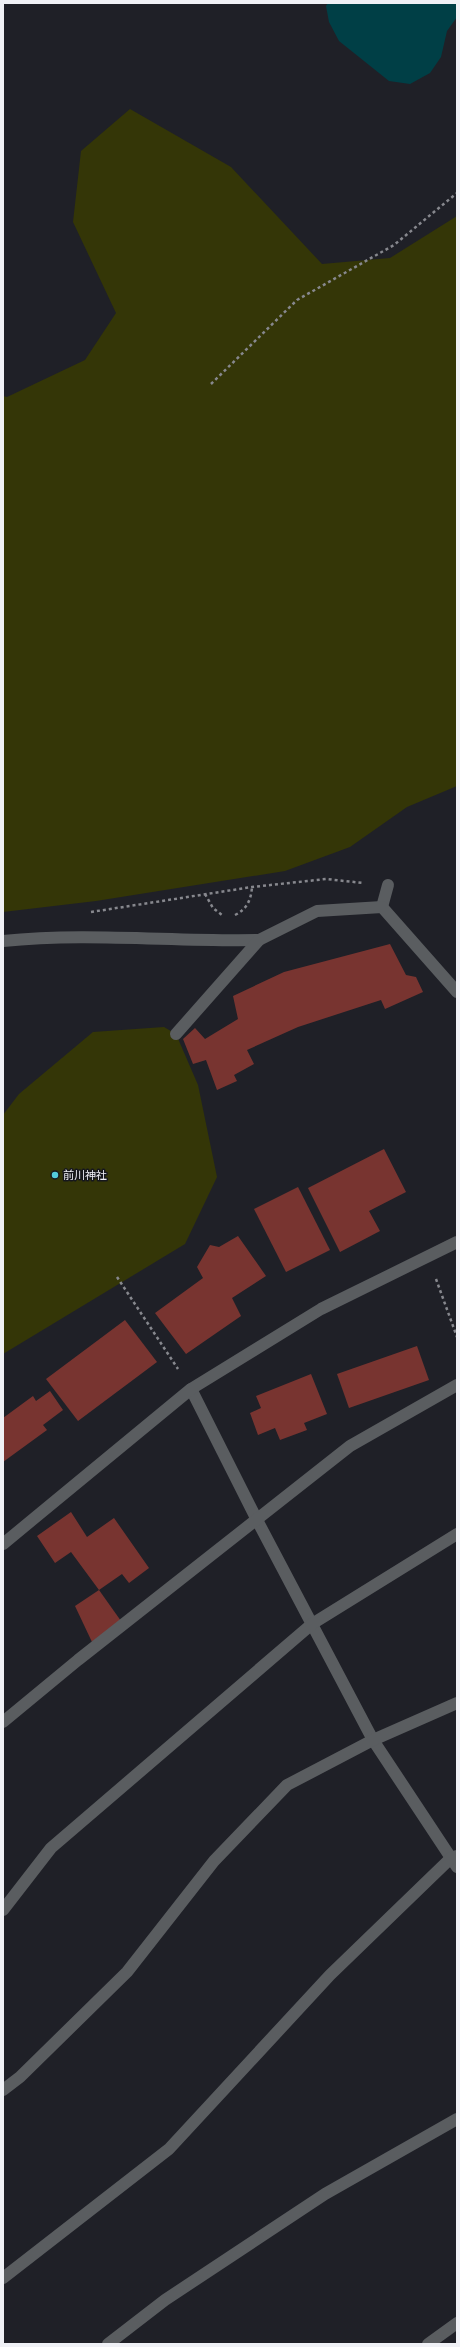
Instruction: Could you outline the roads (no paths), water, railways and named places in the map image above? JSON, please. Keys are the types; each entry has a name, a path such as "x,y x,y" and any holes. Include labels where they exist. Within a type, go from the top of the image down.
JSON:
{"street":[{"path":"382,907 388,885"},
{"path":"176,1034 259,940 317,911 353,907 382,907 457,992"},
{"path":"3,941 94,938 204,941 259,940"},
{"path":"3,1544 191,1389 322,1309 457,1242"},
{"path":"3,1722 78,1660 350,1446 457,1385"},
{"path":"3,2278 169,2149 330,1975 455,1861 373,1740 256,1520 191,1389"},
{"path":"3,1910 51,1848 312,1624 457,1534"},
{"path":"3,2090 20,2077 126,1972 214,1861 287,1785 373,1740 457,1703"},
{"path":"108,2344 165,2300 324,2194 457,2119"},
{"path":"428,2344 457,2323"}],"water":[{"path":"328,3 457,3 457,17 447,31 441,57 430,73 410,84 389,81 339,41 329,22 326,6"}],"place":[{"name":"前川神社","path":"55,1175"}]}
